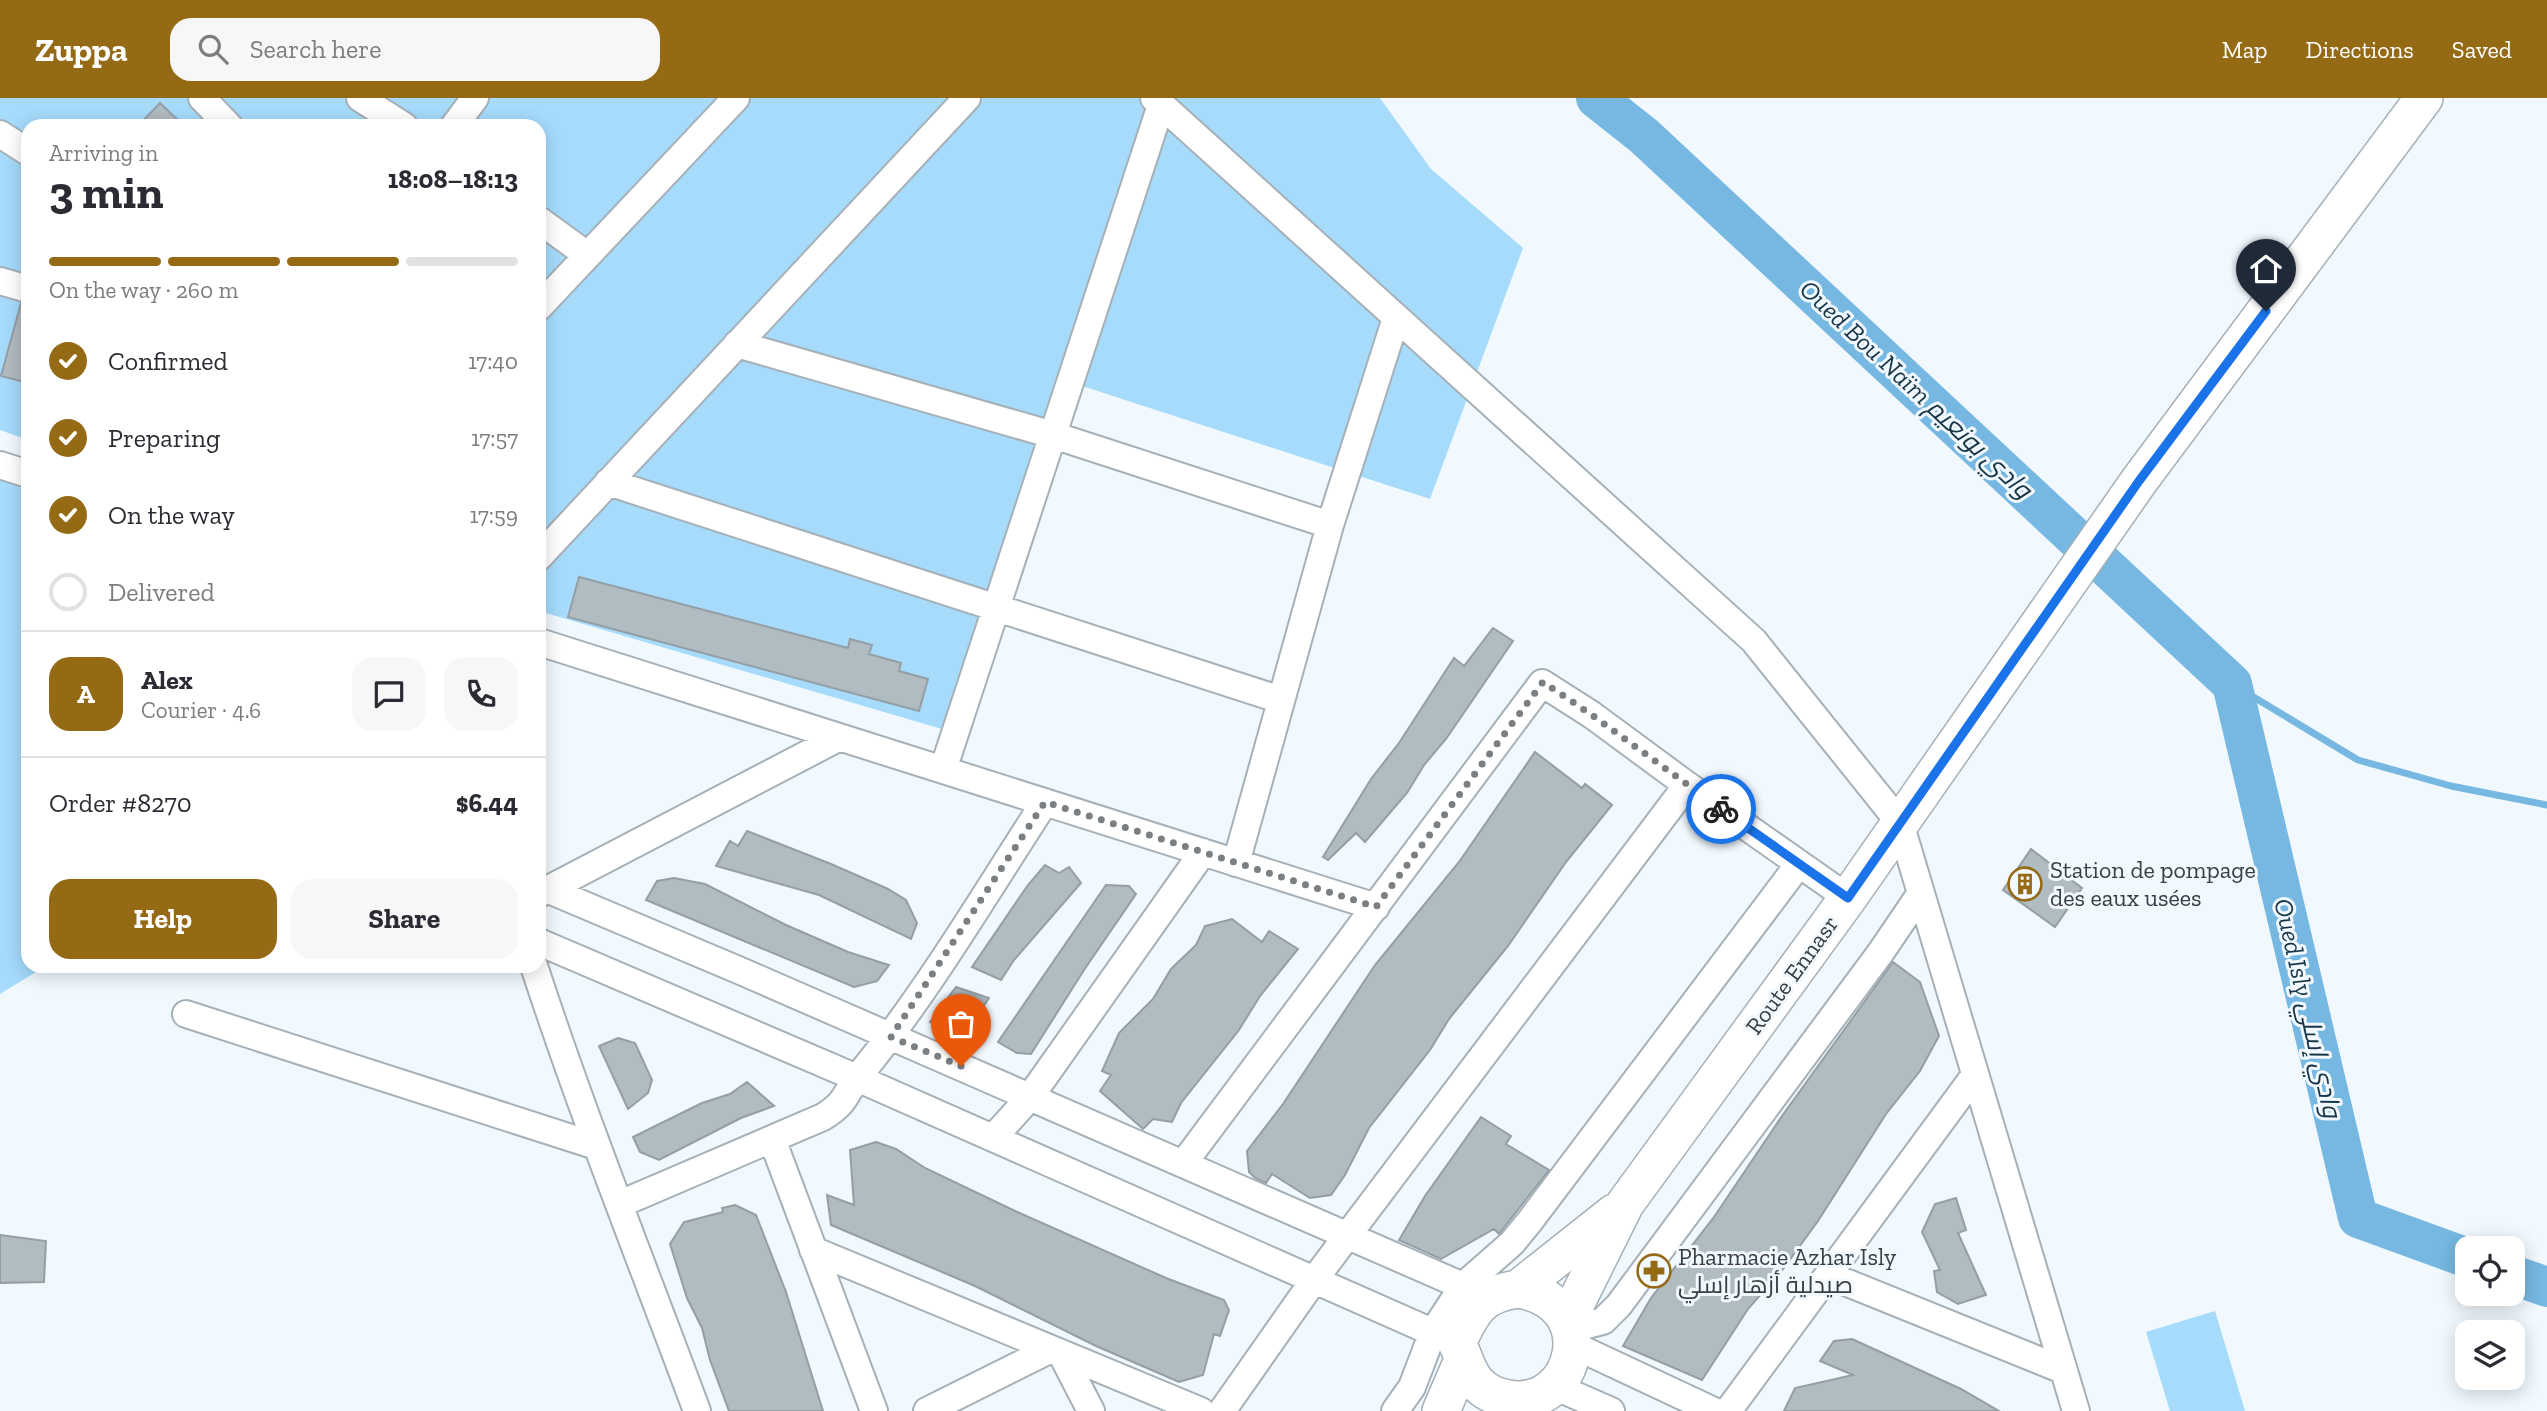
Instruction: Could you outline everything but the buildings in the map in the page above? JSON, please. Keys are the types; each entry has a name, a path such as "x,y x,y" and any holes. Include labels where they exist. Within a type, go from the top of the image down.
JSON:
{"main road":[{"name":"Route Ennasr","path":"1570,1331 1625,1204 1848,898 2139,481 2424,98"},
{"name":"Route Ennasr","path":"1490,1291 1568,1252 1625,1204"},
{"path":"1441,1411 1451,1345 1490,1291 1533,1291 1548,1297 1559,1308 1570,1331 1571,1360 1564,1374 1531,1400 1500,1398 1477,1384 1451,1345"}],"street":[{"path":"202,98 222,119"},
{"path":"360,98 393,119"},
{"path":"459,119 475,98"},
{"path":"546,299 736,98"},
{"path":"546,549 967,98"},
{"path":"943,770 1053,435 1158,101 1754,641 1900,823 2076,1411"},
{"path":"0,134 21,148"},
{"path":"546,225 587,255"},
{"path":"0,281 21,287"},
{"path":"1236,863 1330,525 1396,318"},
{"path":"737,344 1053,435 1330,525"},
{"path":"608,482 1281,699"},
{"path":"546,644 1376,907"},
{"path":"1183,1164 1542,683 1592,715 1848,898"},
{"path":"546,891 838,738"},
{"path":"1222,1411 1314,1280 1687,785"},
{"path":"620,1204 772,1139 834,1110 846,1099 857,1078 891,1037 1045,802"},
{"path":"993,1138 1030,1097 1203,852"},
{"path":"546,893 891,1037 1349,1236 1490,1291 1512,1243 1799,864"},
{"path":"1570,1331 1603,1321 1619,1305 1873,963 1921,894"},
{"path":"546,945 993,1138 1314,1280 1451,1345 1412,1387 1395,1411"},
{"path":"536,973 596,1146 696,1411"},
{"path":"186,1014 596,1146"},
{"path":"1728,1411 1975,1075"},
{"path":"772,1139 874,1411"},
{"path":"813,1250 1201,1411"},
{"path":"1828,1275 2063,1370"},
{"path":"1570,1331 1714,1411"},
{"path":"927,1411 1056,1351"},
{"path":"1056,1351 1091,1411"},
{"path":"1531,1400 1611,1411"}],"shaded area":[{"path":"0,98 1380,98 1431,169 1523,248 1430,499 1076,384 942,729 546,613 546,119 21,119 21,438 0,430"},
{"path":"0,476 21,484 21,973 34,973 0,994"},
{"path":"2215,1311 2245,1411 2170,1411 2146,1332"}],"waterway":[{"name":"Oued Bou Naïm وادي بونعيم","path":"1596,98 1644,136 2232,684 2358,1218 2455,1253"},
{"path":"2232,684 2358,760 2451,786 2547,805"},
{"name":"Oued Isly وادي إسلي","path":"2525,1279 2547,1287"}],"way so far":[{"path":"961,1066 891,1037 1045,802 1376,907 1543,682 1721,809"}],"place":[{"name":"Station de pompage des eaux usées","path":"2025,884"},
{"name":"Pharmacie Azhar Isly صيدلية أزهار إسلي","path":"1654,1271"}],"route":[{"path":"1721,809 1848,898 2139,481 2266,311"}]}
